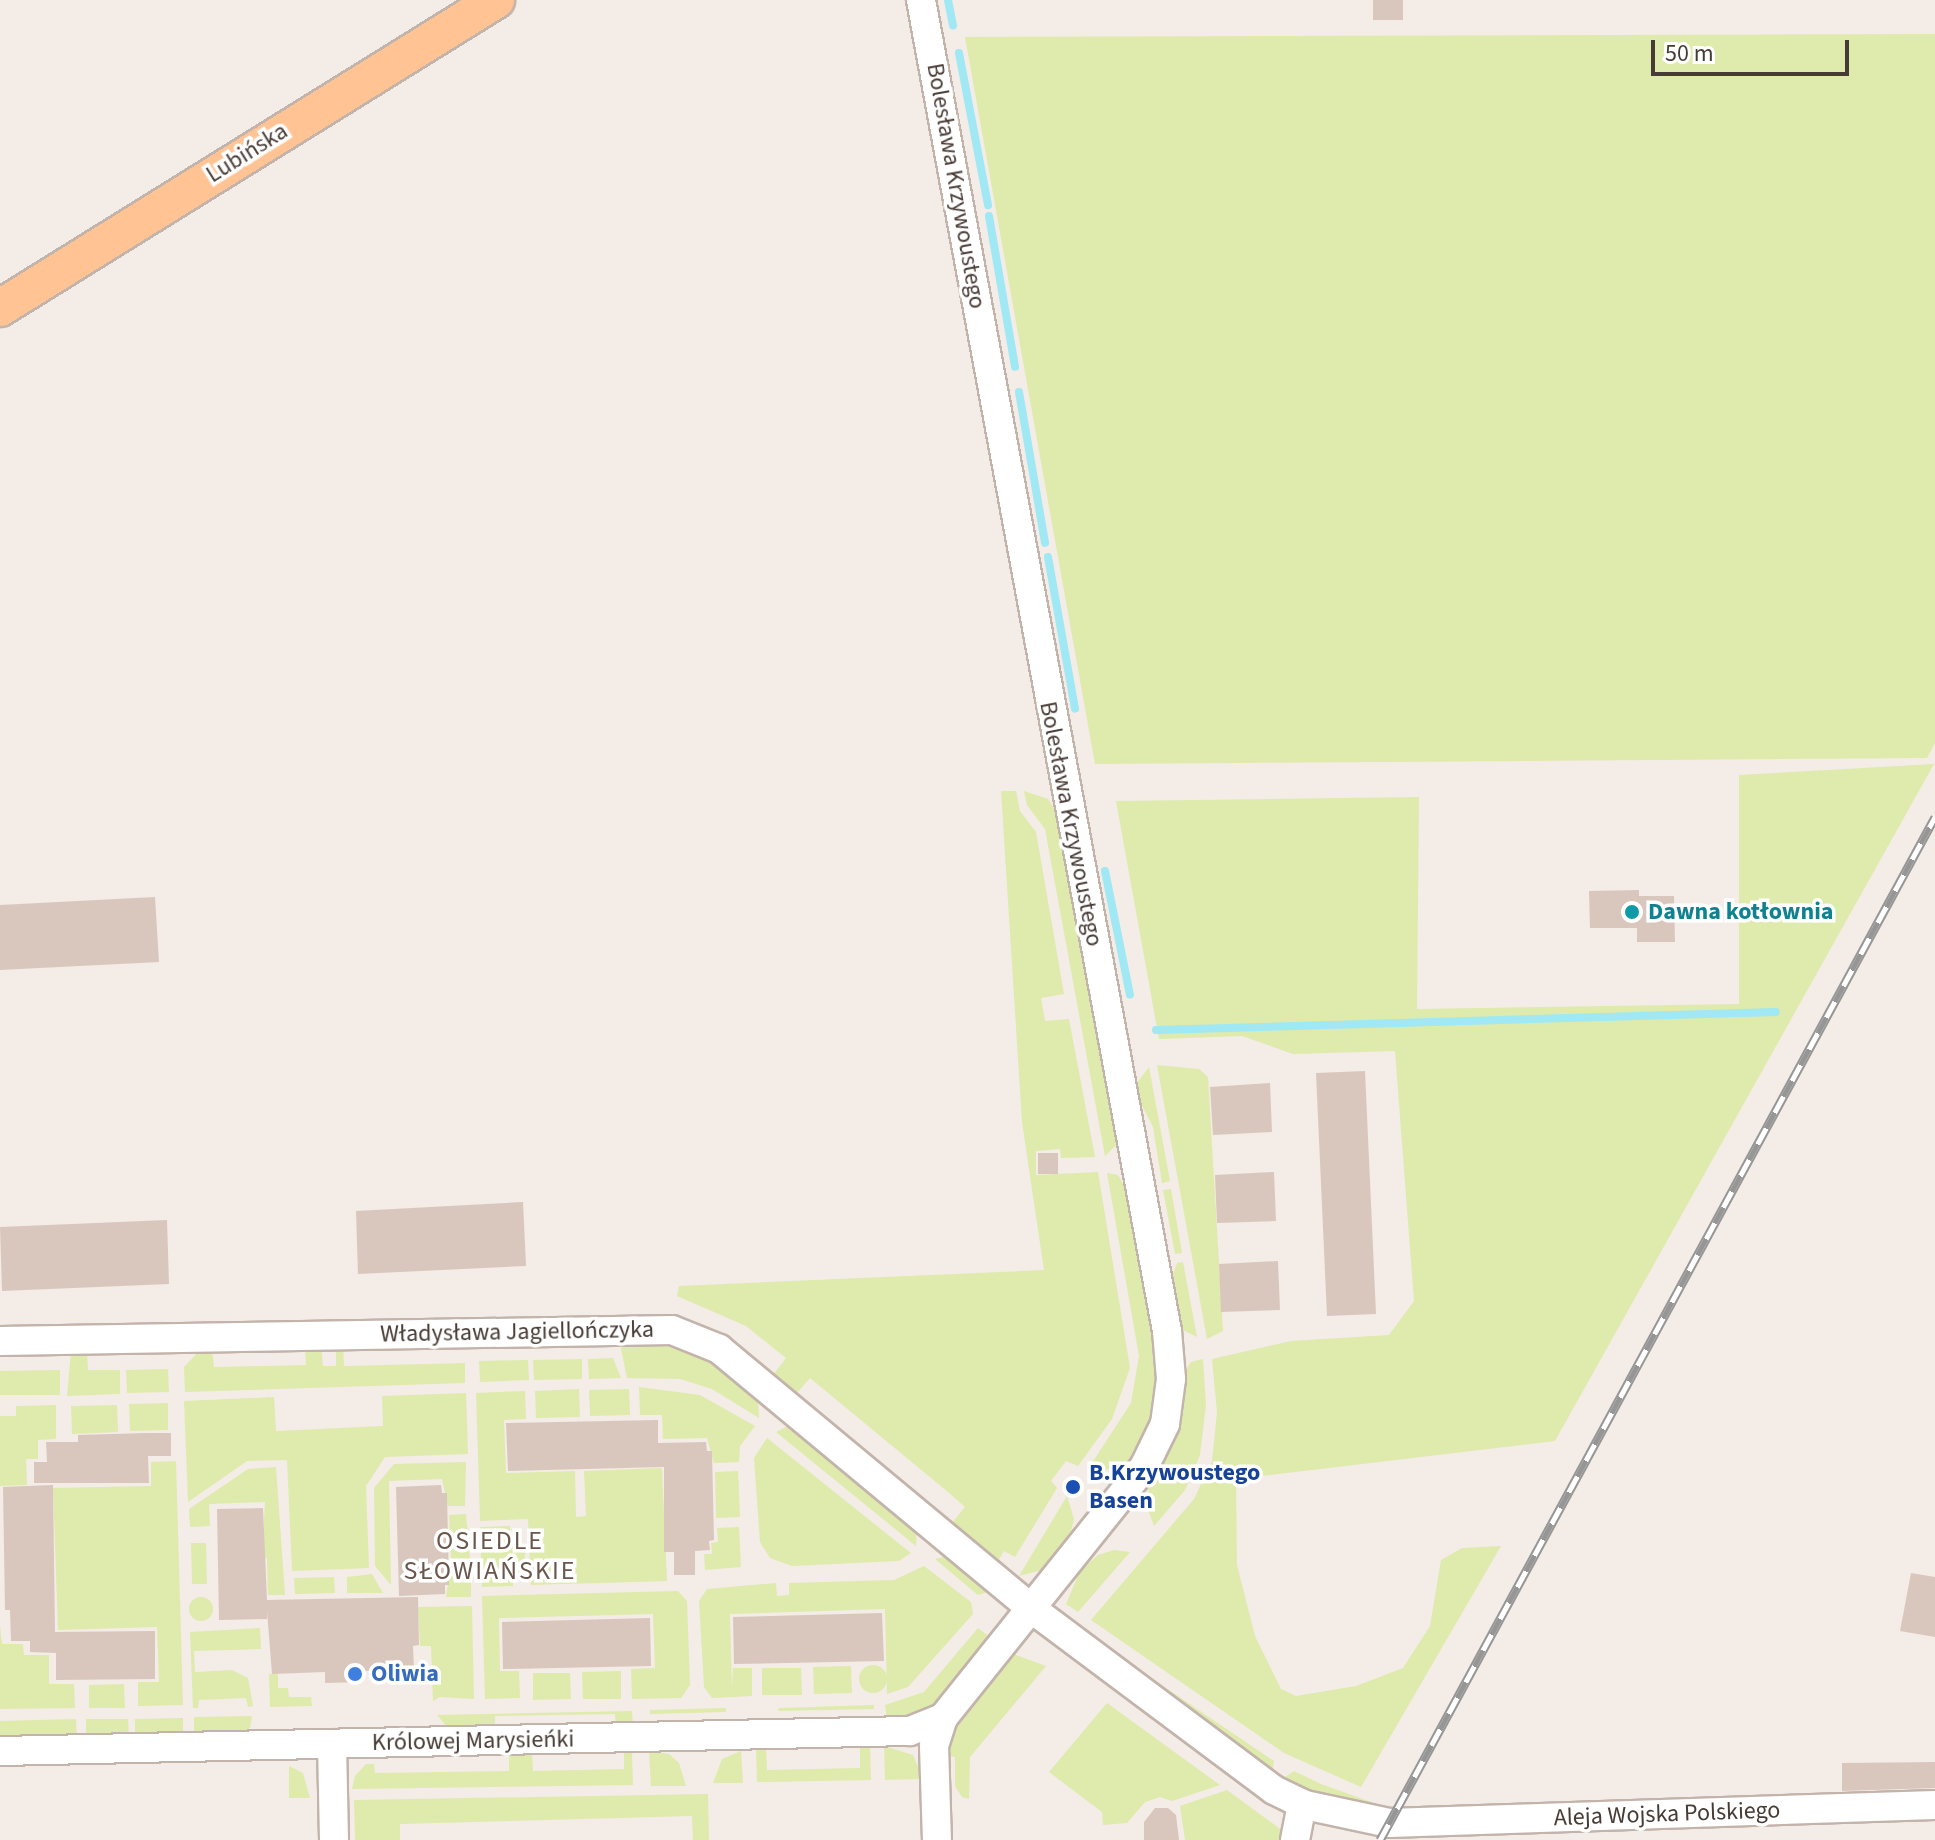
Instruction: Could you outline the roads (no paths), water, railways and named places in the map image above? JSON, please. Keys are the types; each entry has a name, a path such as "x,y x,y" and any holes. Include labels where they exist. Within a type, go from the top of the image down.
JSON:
{"main road":[{"name":"Lubińska","path":"0,308 496,0"}],"street":[{"name":"Bolesława Krzywoustego","path":"921,0 1167,1331 1171,1379 1165,1424 1144,1467 943,1718"},
{"name":"Władysława Jagiellończyka","path":"0,1341 672,1330 719,1349 1032,1609"},
{"name":"Aleja Wojska Polskiego","path":"1032,1609 1274,1790 1302,1804 1389,1823 1935,1805"},
{"name":"Królowej Marysieńki","path":"0,1751 910,1731 943,1718"},
{"path":"937,1840 934,1746 943,1718"},
{"path":"332,1744 334,1840"},
{"path":"1295,1840 1302,1804"}],"waterway":[{"path":"948,0 953,26"},
{"path":"959,53 988,205"},
{"path":"989,216 1015,367"},
{"path":"1019,392 1045,543"},
{"path":"1048,557 1075,709"},
{"path":"1105,871 1130,995"},
{"path":"1156,1030 1776,1012"}],"railway":[{"path":"1380,1840 1935,817"}],"place":[{"name":"Dawna kotłownia","path":"1632,912"},
{"name":"B.Krzywoustego Basen","path":"1073,1487"},
{"name":"Oliwia","path":"355,1674"}],"district":[{"name":"OSIEDLE SŁOWIAŃSKIE","path":"490,1556"}]}
